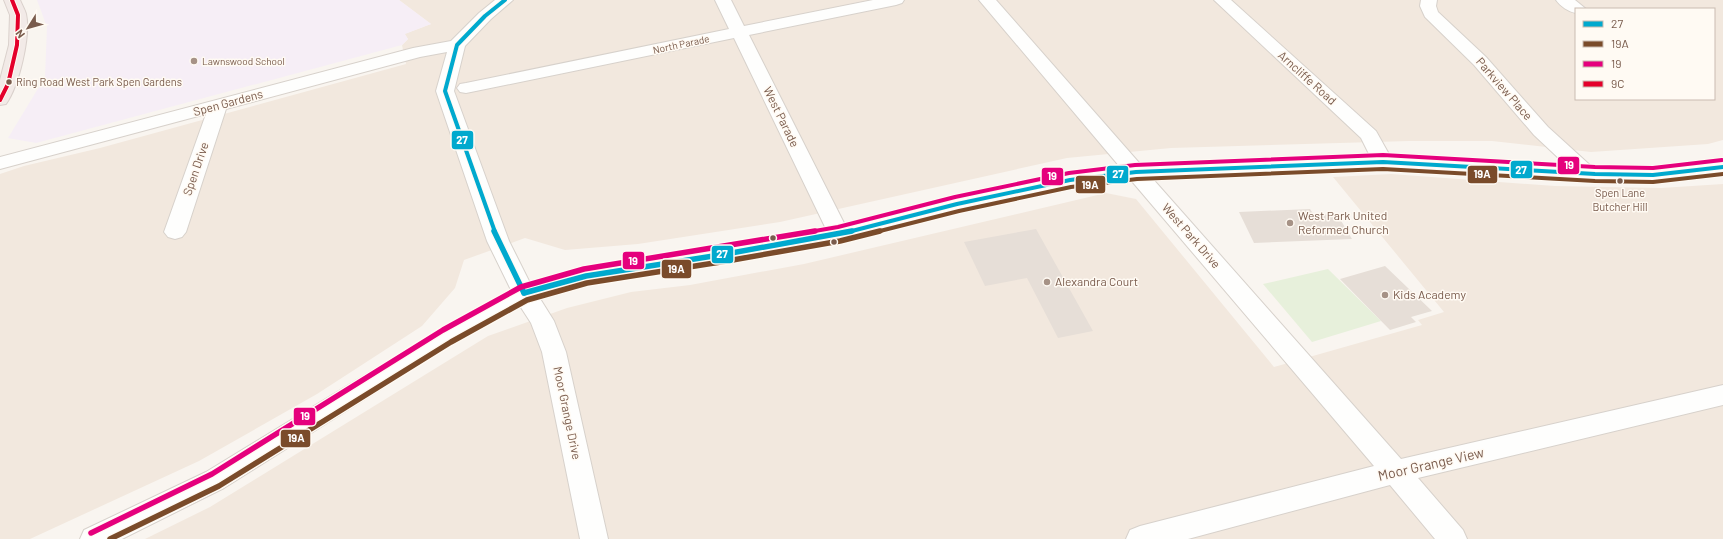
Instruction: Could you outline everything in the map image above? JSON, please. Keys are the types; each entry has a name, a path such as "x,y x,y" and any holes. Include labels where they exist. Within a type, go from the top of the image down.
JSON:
{"highway":[{"path":"0,100 8,84 17,45 18,15 12,0"}],"street":[{"path":"457,45 485,16 505,0"},
{"name":"West Parade","path":"723,0 838,234"},
{"name":"North Parade","path":"466,88 896,0"},
{"name":"West Park Drive","path":"987,0 1453,539"},
{"name":"Arncliffe Road","path":"1222,0 1369,135 1383,162"},
{"name":"Parkview Place","path":"1429,0 1428,6 1431,14 1480,61 1541,131 1587,174"},
{"name":"Spen Gardens","path":"0,163 419,52 457,45"},
{"name":"Moor Grange Drive","path":"457,45 445,91 498,241 524,293 542,321 554,352 594,539"},
{"name":"Spen Drive","path":"175,232 218,106"},
{"path":"94,539 215,480 447,336 524,293 586,276 726,254 838,234 958,204 1063,182 1136,172 1383,162 1587,174 1653,175 1723,167"},
{"name":"Moor Grange View","path":"1140,539 1396,472 1723,395"}],"shaded area":[{"name":"Lawnswood School","path":"37,0 399,0 431,24 405,34 408,39 402,45 36,143 8,138 45,77 47,27"},
{"path":"399,0 1723,0 1723,140 1708,144 1591,152 1492,141 1409,141 1171,148 1067,158 780,222 638,244 565,250 525,238 464,260 455,288 422,326 317,394 199,461 30,539 0,539 0,174 24,166 100,148 406,64 402,45 408,39 404,34 431,24"},
{"path":"1391,174 1555,186 1661,188 1723,184 1723,539 145,539 210,507 488,336 567,308 631,292 690,285 804,264 1106,193 1136,199 1274,367 1422,325 1418,320 1444,312 1333,177"}],"green space":[{"path":"1328,269 1381,321 1312,342 1263,284"}],"building":[{"name":"West Park United Reformed Church","path":"1310,209 1314,215 1337,214 1352,239 1254,243 1239,212"},
{"name":"Alexandra Court","path":"1036,229 1093,331 1058,338 1027,278 985,286 964,242"},
{"name":"Kids Academy","path":"1385,266 1432,311 1411,317 1416,322 1390,330 1340,279"}],"transit line":[{"name":"9C","path":"0,100 8,84 17,45 18,15 12,0"},
{"name":"27","path":"505,0 485,16 457,45 445,91 498,241 524,293"},
{"name":"19","path":"91,533 212,474 443,330 521,287 584,269 838,227 955,197 1069,173 1135,165 1383,155 1595,167 1653,168 1722,160"},
{"name":"27","path":"524,293 586,276 726,254 839,234 957,204 1070,180 1136,172 1383,162 1595,174 1653,175 1723,167"},
{"name":"19A","path":"110,539 219,486 451,342 527,300 587,283 727,261 840,241 959,211 1071,187 1137,179 1383,169 1595,181 1653,182 1723,174"}],"place":[{"name":"Lawnswood School","path":"194,61"},
{"name":"Ring Road West Park Spen Gardens","path":"9,82"},
{"name":"Spen Lane Butcher Hill","path":"1620,181"},
{"name":"West Park United Reformed Church","path":"1290,223"},
{"name":"Alexandra Court","path":"1047,282"},
{"name":"Kids Academy","path":"1385,295"}]}
